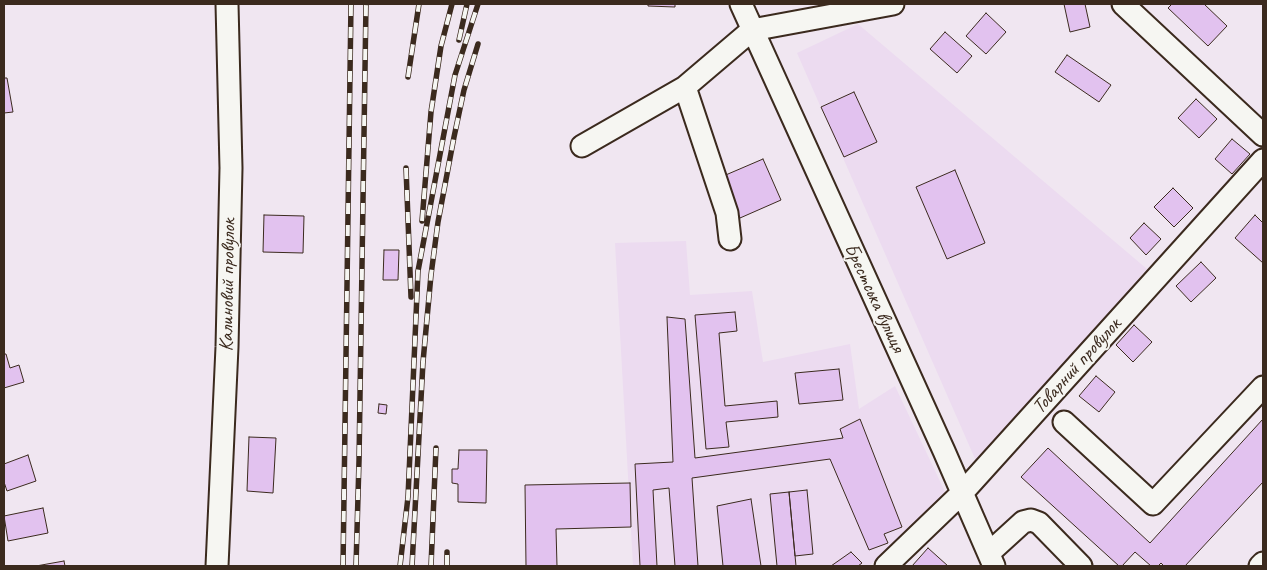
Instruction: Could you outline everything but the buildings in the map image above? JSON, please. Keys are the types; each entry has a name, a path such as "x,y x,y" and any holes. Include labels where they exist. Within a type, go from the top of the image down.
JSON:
{"street":[{"name":"Калиновий провулок","path":"217,566 227,348 231,168 227,4"},
{"name":"Брестська вулиця","path":"741,4 963,492 992,560"},
{"path":"582,146 684,87 752,30 893,4"},
{"path":"1123,4 1263,135"},
{"path":"684,87 727,214 730,239"},
{"name":"Товарний провулок","path":"886,566 963,492 1263,160"},
{"path":"1064,422 1153,504 1263,387"},
{"path":"992,560 1023,522 1031,520 1039,523 1081,566"},
{"path":"1260,566 1263,563"}],"shaded area":[{"path":"858,24 1147,269 976,461 797,53"},
{"path":"686,241 690,295 752,291 763,362 850,344 859,409 895,386 946,494 869,566 633,566 615,243"}],"railway":[{"path":"343,566 351,4"},
{"path":"356,566 366,4"},
{"path":"408,77 419,4"},
{"path":"422,221 431,112 441,46 452,4"},
{"path":"459,40 467,4"},
{"path":"400,566 408,497 418,271 455,75 478,4"},
{"path":"412,566 423,362 431,275 438,222 454,137 464,90 478,44"},
{"path":"406,168 411,297"},
{"path":"431,566 436,448"},
{"path":"447,552 447,566"}]}
